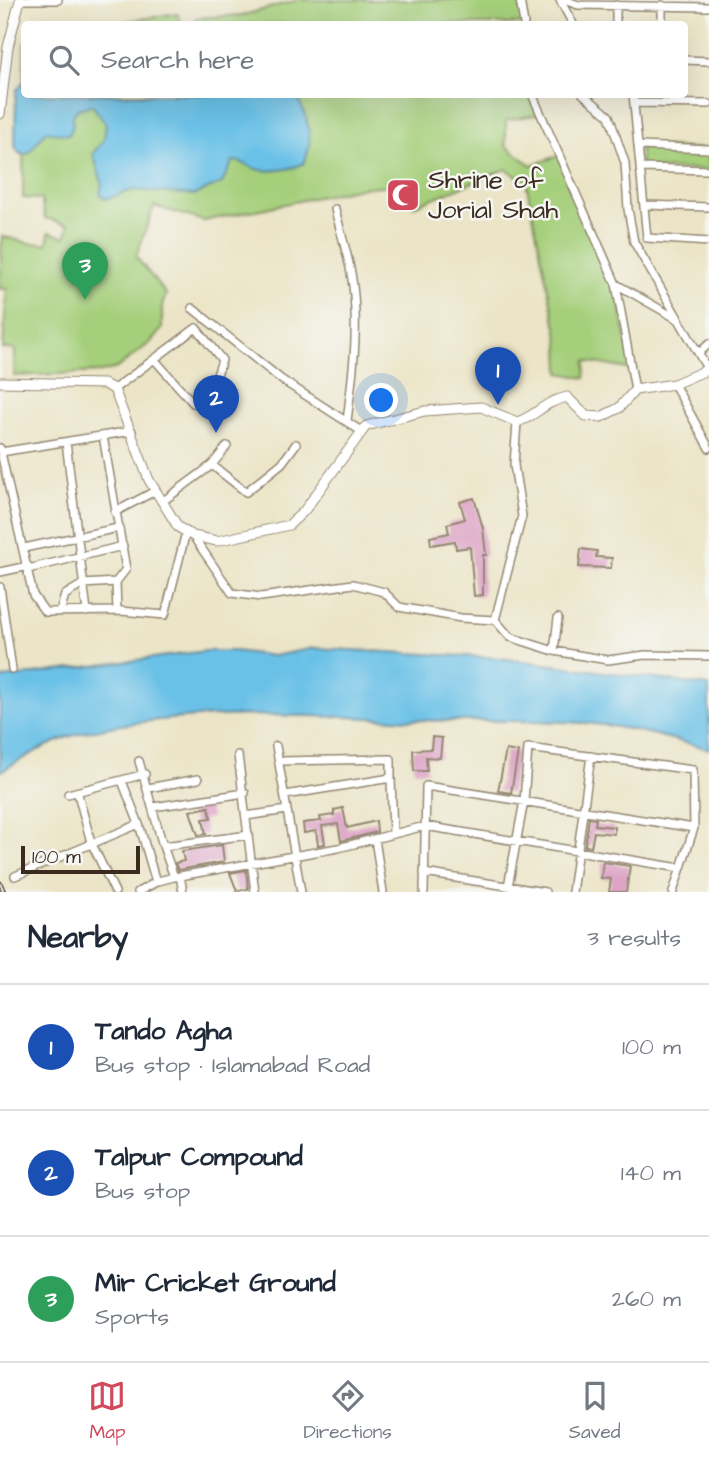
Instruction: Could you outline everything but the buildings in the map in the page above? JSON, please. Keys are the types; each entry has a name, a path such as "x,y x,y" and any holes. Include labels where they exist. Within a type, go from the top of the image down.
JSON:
{"street":[{"path":"0,114 8,47 20,0 58,0"},
{"path":"520,0 524,21"},
{"path":"563,0 578,5 641,2 709,7"},
{"path":"563,0 572,21"},
{"path":"616,5 616,21"},
{"path":"662,5 662,21"},
{"path":"688,60 709,61"},
{"path":"534,98 616,284 635,390"},
{"path":"0,382 104,384 114,389 155,491 178,527 190,534 217,541 289,525 304,511 366,426 397,416 481,407 517,422 527,419 546,402 566,397 586,416 601,417 619,408 635,390 674,384 708,369 634,242 628,209 625,163 609,116 588,98"},
{"path":"709,104 634,99 647,238 709,242"},
{"path":"640,146 709,149"},
{"path":"641,167 709,170"},
{"path":"644,205 709,207"},
{"path":"335,209 351,275 355,324 354,372 347,421"},
{"path":"616,284 682,322"},
{"path":"192,308 282,380 361,431"},
{"path":"114,389 153,359 196,328 222,360 213,387 193,403 153,359"},
{"path":"699,353 709,344"},
{"path":"674,384 709,448"},
{"path":"495,620 522,516 513,466 517,422"},
{"path":"132,431 0,450 38,604 45,612 117,611 165,615 190,534"},
{"path":"103,436 126,569 116,582 117,611"},
{"path":"66,442 78,557 87,612"},
{"path":"212,465 246,492 282,463 296,444"},
{"path":"162,502 212,465 227,446"},
{"path":"115,512 155,491"},
{"path":"24,548 118,528"},
{"path":"190,534 232,593 261,597 353,584 384,592 399,607 461,618 495,620 510,637 554,651 608,660 645,655 709,656"},
{"path":"0,572 122,547"},
{"path":"60,612 65,595 83,584 116,582"},
{"path":"1,592 12,668"},
{"path":"554,651 558,618"},
{"path":"0,654 10,652"},
{"path":"276,746 300,892"},
{"path":"508,889 524,801 528,748 693,770 694,828 673,892"},
{"path":"238,755 245,793 255,892"},
{"path":"572,892 591,756"},
{"path":"279,761 391,759 393,834"},
{"path":"139,761 145,774 163,846 183,892"},
{"path":"68,794 145,774"},
{"path":"285,795 391,778"},
{"path":"148,788 198,779"},
{"path":"122,781 139,824 156,882"},
{"path":"424,892 426,786 694,828"},
{"path":"78,793 92,844 115,892"},
{"path":"153,807 245,793"},
{"path":"246,816 287,810"},
{"path":"15,876 139,824"},
{"path":"138,892 156,882 177,877 295,856 425,827 680,867"},
{"path":"163,846 249,835"},
{"path":"375,839 383,892"},
{"path":"424,873 508,889 545,892"}],"green space":[{"path":"298,0 520,0 524,21 195,21 196,18 244,15"},
{"path":"177,13 180,21 128,21"},
{"path":"24,98 533,98 540,114 506,120 506,146 531,165 558,156 616,284 632,370 586,361 585,378 560,373 559,342 526,182 506,169 413,206 412,183 360,188 204,221 154,206 136,257 166,294 162,306 162,329 151,342 117,368 102,372 14,376 15,349 3,349 7,289 0,289 2,236 28,243 47,244 49,232 65,237 69,225 45,218 41,199 23,198"},
{"path":"640,146 709,149 709,170 641,168"}],"water":[{"path":"21,85 21,98 297,98 309,128 309,145 304,163 294,167 260,170 233,161 222,183 194,195 133,190 105,199 100,194 102,183 93,153 104,140 106,124 92,105 78,109 72,116 73,126 69,135 46,131 28,154 20,154 15,147 16,91"},
{"path":"314,648 501,658 709,686 709,749 624,728 573,722 442,721 295,715 210,716 127,724 86,732 52,744 0,772 0,680 4,678 205,651 235,651 273,656"}],"railway":[{"path":"0,883 4,892"}],"place":[{"name":"Shrine of Jorial Shah","path":"403,195"},
{"name":"Mir Cricket Ground","path":"85,300"},
{"name":"Tando Agha","path":"498,405"},
{"name":"Talpur Compound","path":"216,433"}]}
